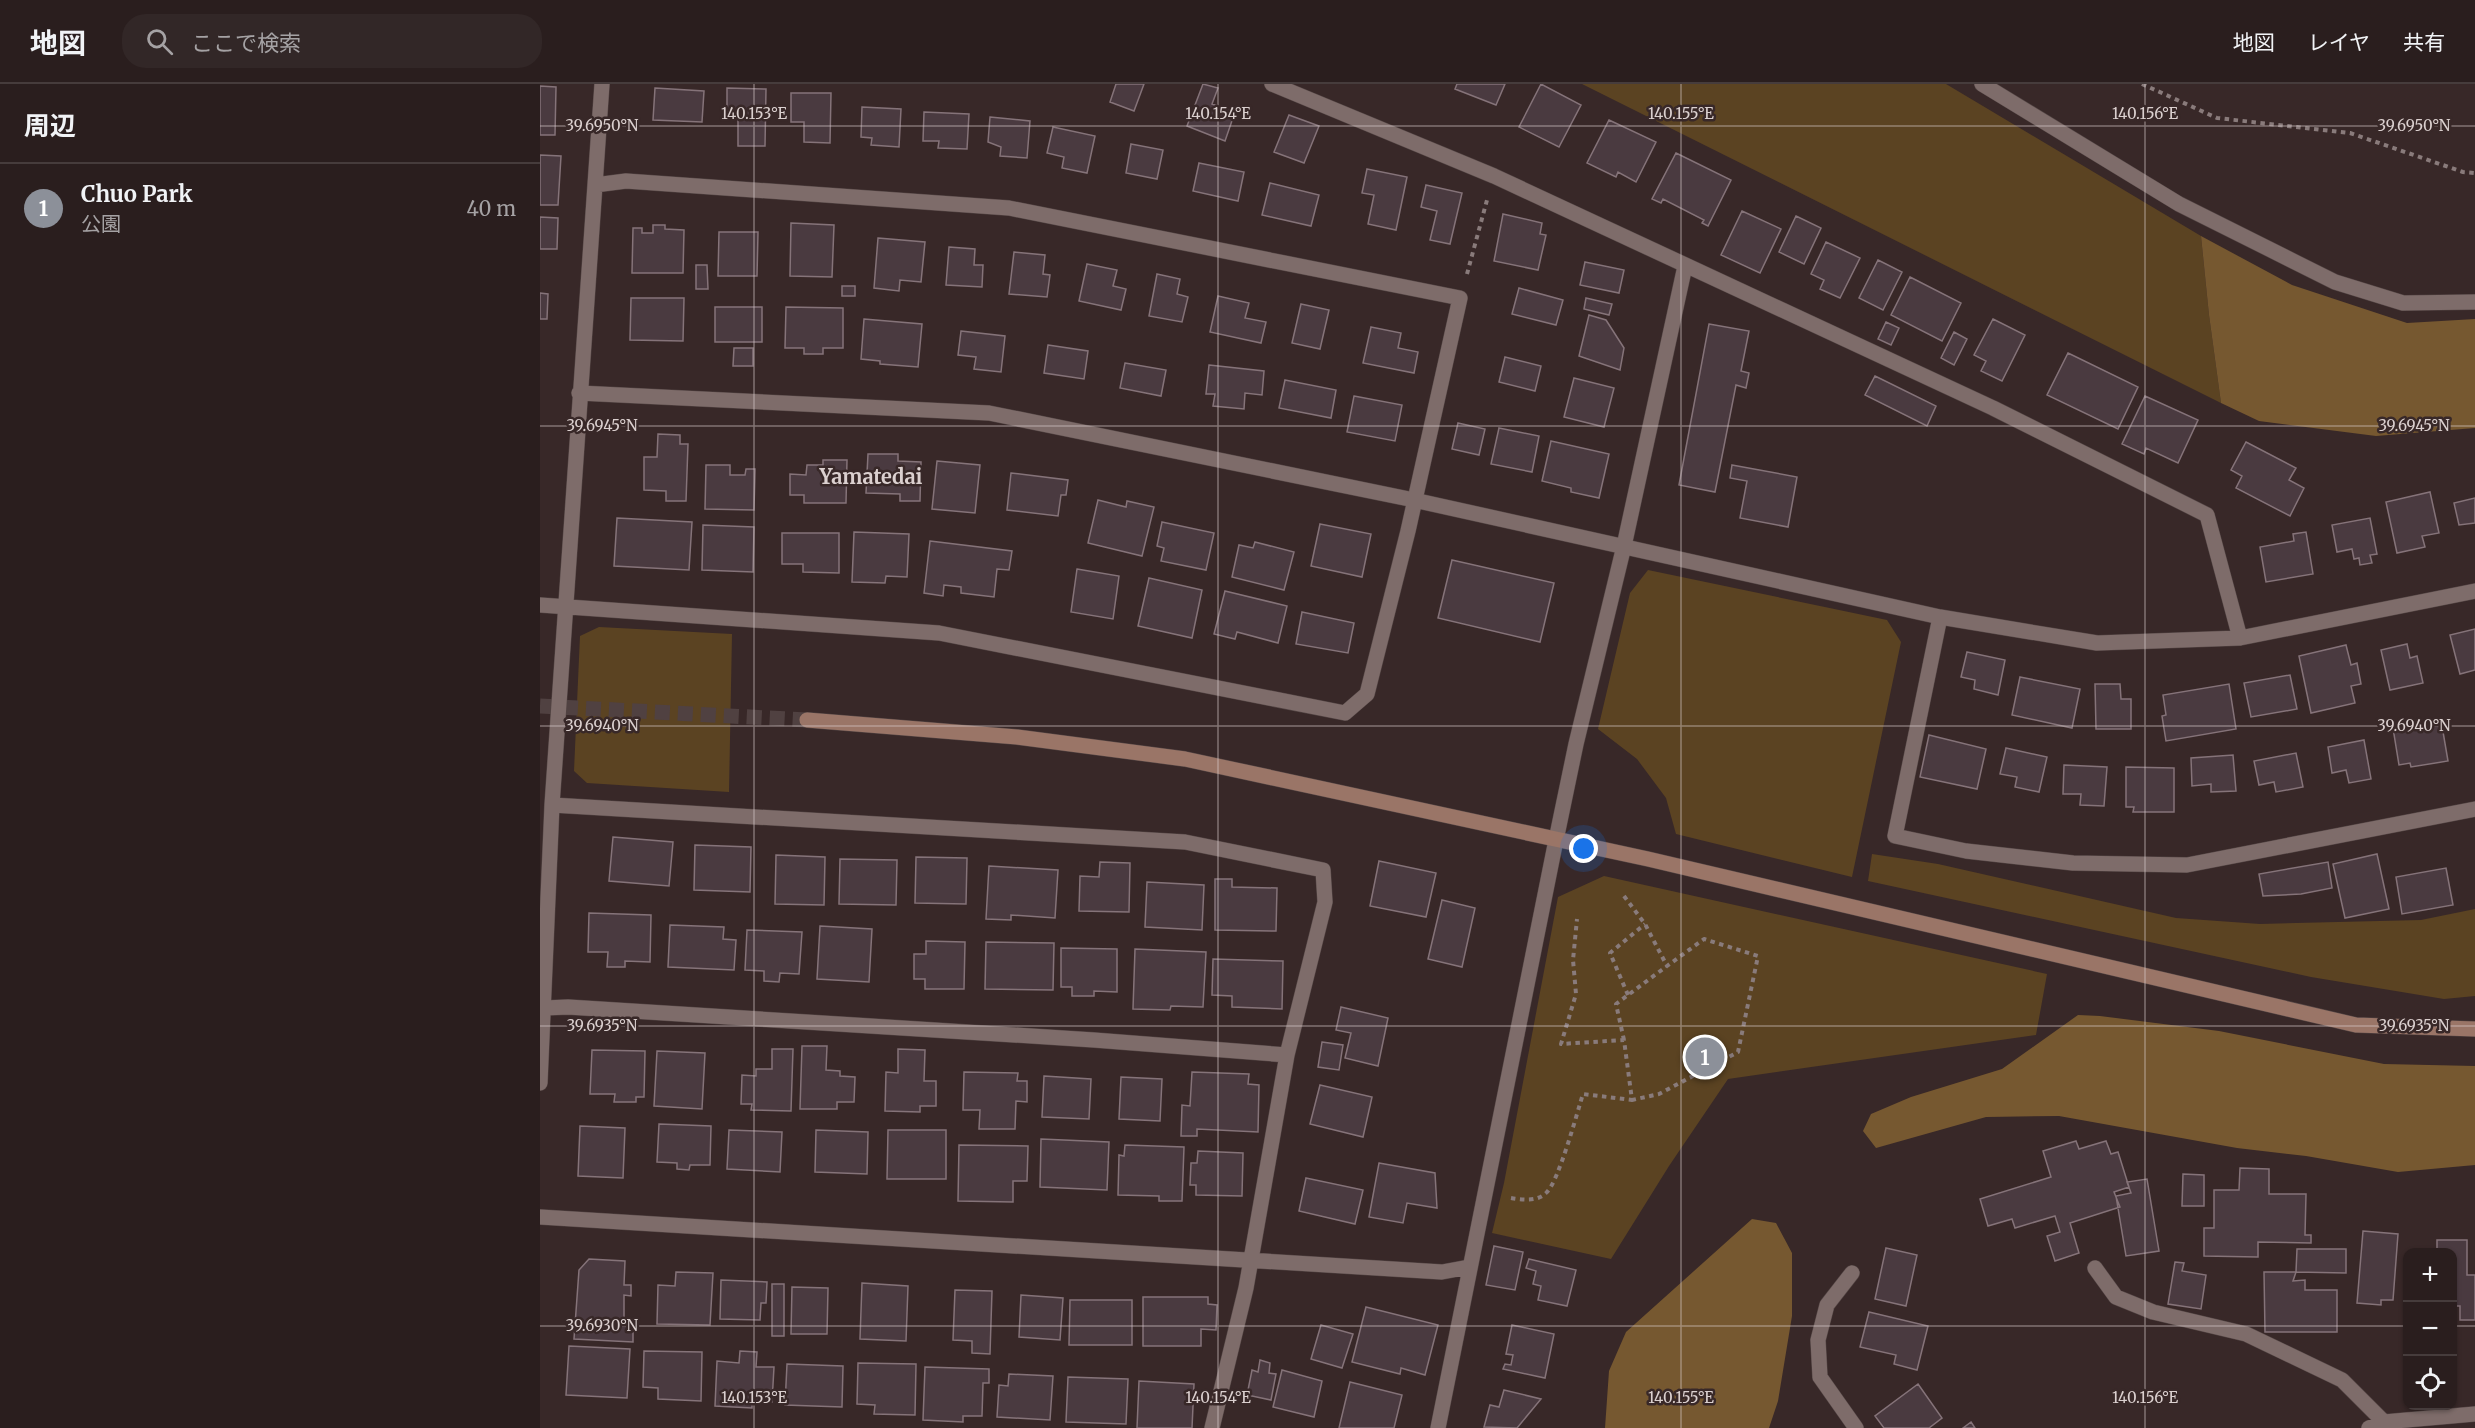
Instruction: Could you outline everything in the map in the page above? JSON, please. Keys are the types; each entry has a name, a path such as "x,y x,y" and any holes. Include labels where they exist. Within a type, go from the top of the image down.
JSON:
{"street":[{"path":"540,1083 552,805 602,84"},
{"path":"1272,84 1494,176 1993,408 2207,514 2240,638"},
{"path":"1982,84 2179,204 2335,282 2403,303 2475,302"},
{"path":"540,605 939,633 1345,713 1367,694 1408,531 1460,298 1009,208 626,181 595,185"},
{"path":"1438,1428 1468,1267 1485,1194 1576,744 1624,546 1685,266"},
{"path":"579,393 988,413 1414,500 1940,616 2097,643 2240,638 2475,591"},
{"path":"1940,616 1895,836 1966,851 2073,863 2187,865 2475,809"},
{"path":"807,720 1017,737 1185,759 1648,859 2356,1025 2475,1029"},
{"path":"552,805 1185,842 1323,870 1325,902 1287,1055 1251,1259 1212,1428"},
{"path":"544,1008 568,1007 1094,1040 1287,1055"},
{"path":"540,1217 1442,1272 1468,1267"},
{"path":"2095,1268 2116,1297 2153,1312 2246,1335 2342,1380 2384,1422"},
{"path":"1852,1273 1827,1305 1818,1340 1820,1377 1856,1428"},
{"path":"2369,1428 2384,1422 2475,1414"}],"path":[{"path":"2142,84 2217,118 2350,133 2463,172 2475,173"},
{"path":"1460,298 1494,176"},
{"path":"1624,896 1645,924 1666,966"},
{"path":"1577,919 1573,960 1576,994 1561,1044 1624,1040"},
{"path":"1628,995 1610,953 1645,924"},
{"path":"1485,1194 1528,1201 1547,1193 1557,1173 1583,1094 1632,1100 1659,1094 1738,1052 1758,956 1704,939 1616,1004 1624,1040 1632,1100"}],"shaded area":[{"path":"1582,84 1946,84 2201,236 2221,403"},
{"path":"2201,236 2292,285 2407,323 2475,319 2475,428 2376,436 2259,421 2221,403"},
{"path":"1648,570 1887,620 1901,642 1852,877 1676,834 1666,798 1637,759 1598,729 1630,593"},
{"path":"599,627 732,634 729,792 587,783 574,771 580,636"},
{"path":"1872,854 1938,864 2176,918 2260,924 2421,920 2475,909 2475,996 2444,999 2311,977 1868,881"},
{"path":"1604,876 2047,974 2036,1035 1728,1079 1669,1166 1611,1259 1492,1233 1504,1183 1558,897"},
{"path":"2078,1015 2219,1031 2384,1064 2475,1066 2475,1165 2398,1172 2306,1156 2237,1148 2059,1116 1986,1117 1876,1148 1863,1131 1871,1114 1911,1097 2002,1069"},
{"path":"1752,1219 1776,1223 1792,1253 1792,1316 1778,1401 1769,1428 1605,1428 1609,1371 1626,1332"}],"building":[{"path":"1116,84 1144,84 1134,111 1110,102"},
{"path":"1203,84 1218,88 1212,104 1235,112 1225,141 1187,126"},
{"path":"1457,84 1505,84 1496,105 1455,89"},
{"path":"1541,84 1581,105 1559,147 1519,127"},
{"path":"540,86 556,87 555,135 540,135"},
{"path":"655,88 704,91 702,122 653,120"},
{"path":"727,88 766,89 765,146 738,146 738,113 727,112"},
{"path":"791,93 831,93 830,143 804,142 804,122 791,122"},
{"path":"862,107 901,109 899,147 871,145 872,138 861,137"},
{"path":"924,112 969,114 967,149 938,148 939,141 923,141"},
{"path":"1289,115 1319,126 1304,163 1274,152"},
{"path":"990,117 1030,121 1027,158 1000,156 1001,147 988,142"},
{"path":"1609,120 1656,142 1636,182 1618,172 1616,177 1587,163"},
{"path":"1053,127 1095,136 1087,173 1062,168 1064,157 1047,153"},
{"path":"1131,144 1163,150 1157,179 1126,173"},
{"path":"1676,153 1731,180 1708,226 1702,223 1704,220 1663,199 1661,203 1652,199"},
{"path":"540,155 561,156 558,205 540,205"},
{"path":"1199,163 1244,172 1238,201 1193,191"},
{"path":"1367,169 1407,177 1396,230 1368,224 1374,195 1362,193"},
{"path":"1270,183 1319,195 1311,226 1262,215"},
{"path":"1426,185 1462,193 1450,244 1430,240 1437,211 1421,207"},
{"path":"1742,211 1781,229 1760,273 1721,255"},
{"path":"1503,214 1542,223 1540,234 1546,235 1538,270 1494,261"},
{"path":"1796,216 1821,228 1804,264 1779,252"},
{"path":"540,217 558,218 557,249 540,249"},
{"path":"791,223 834,225 832,277 790,276"},
{"path":"653,225 665,225 665,229 684,230 683,273 632,273 633,228 642,228 642,233 653,233"},
{"path":"719,232 758,232 757,276 718,276"},
{"path":"878,238 925,242 921,282 900,280 899,291 874,288"},
{"path":"1826,242 1860,258 1840,298 1820,289 1824,280 1811,274"},
{"path":"949,247 975,249 974,265 983,265 982,287 946,285"},
{"path":"1014,252 1045,255 1043,274 1050,275 1047,297 1009,294"},
{"path":"1878,260 1902,272 1883,310 1859,298"},
{"path":"1585,262 1624,270 1619,293 1580,285"},
{"path":"1087,264 1117,270 1113,286 1126,289 1121,310 1079,301"},
{"path":"696,265 707,265 708,289 696,289"},
{"path":"1157,274 1180,279 1177,294 1188,297 1182,322 1149,316"},
{"path":"1910,277 1961,303 1942,341 1891,315"},
{"path":"842,286 855,286 855,296 842,296"},
{"path":"1519,288 1563,300 1556,325 1512,314"},
{"path":"540,293 548,294 547,319 540,319"},
{"path":"1218,296 1249,303 1245,318 1266,322 1261,343 1210,332"},
{"path":"631,298 684,298 683,341 630,340"},
{"path":"1586,298 1612,304 1609,315 1584,309"},
{"path":"1301,304 1329,310 1320,349 1292,343"},
{"path":"715,307 762,307 762,342 715,342"},
{"path":"786,307 843,308 843,348 823,348 823,354 804,354 804,348 785,348"},
{"path":"1589,315 1606,320 1624,348 1620,370 1579,356"},
{"path":"864,319 922,324 918,367 880,364 880,361 861,359"},
{"path":"1993,319 2025,335 2002,381 1981,371 1986,361 1974,355"},
{"path":"1886,322 1899,328 1891,345 1878,339"},
{"path":"1709,324 1749,331 1741,371 1749,373 1746,388 1736,385 1715,492 1679,485"},
{"path":"1371,327 1401,333 1398,348 1418,352 1414,373 1363,363"},
{"path":"961,331 1005,336 1001,372 974,369 976,357 958,355"},
{"path":"1954,332 1967,339 1954,365 1941,358"},
{"path":"1048,345 1088,351 1084,379 1044,373"},
{"path":"734,348 753,348 753,366 733,366"},
{"path":"2068,353 2138,387 2118,429 2047,395"},
{"path":"1505,357 1541,366 1535,391 1499,382"},
{"path":"1125,363 1166,370 1161,396 1120,388"},
{"path":"1209,365 1264,371 1262,395 1245,393 1244,409 1213,406 1215,394 1206,394"},
{"path":"1875,376 1936,406 1927,426 1865,395"},
{"path":"1574,378 1614,388 1604,427 1564,417"},
{"path":"1285,380 1336,390 1331,418 1279,408"},
{"path":"1354,396 1402,405 1395,441 1347,432"},
{"path":"2145,396 2198,420 2178,463 2146,448 2144,454 2122,444"},
{"path":"1458,423 1485,429 1479,455 1452,449"},
{"path":"1499,428 1539,436 1532,472 1491,464"},
{"path":"658,434 680,435 680,444 688,444 686,501 666,501 666,491 644,490 644,457 657,457"},
{"path":"1551,441 1609,454 1599,498 1571,492 1571,488 1542,481"},
{"path":"2246,442 2296,468 2289,480 2304,488 2290,516 2236,488 2242,476 2231,470"},
{"path":"868,454 898,454 898,461 921,462 920,501 900,501 900,494 866,493"},
{"path":"823,460 847,460 846,503 804,503 804,495 790,495 790,474 806,475 807,465 823,465"},
{"path":"937,461 980,465 975,513 932,509"},
{"path":"706,465 730,465 730,475 745,475 746,469 755,469 754,510 705,509"},
{"path":"1732,465 1797,477 1788,527 1740,518 1747,481 1730,478"},
{"path":"1011,473 1068,480 1066,495 1061,495 1058,516 1007,510"},
{"path":"2430,492 2439,533 2422,536 2425,547 2397,553 2386,502"},
{"path":"2475,498 2475,523 2459,525 2454,503"},
{"path":"1098,500 1126,507 1127,501 1154,507 1142,556 1088,543"},
{"path":"617,518 692,522 689,570 614,566"},
{"path":"2370,518 2377,554 2370,555 2372,563 2360,565 2359,558 2354,559 2352,549 2337,552 2332,525"},
{"path":"1162,522 1214,533 1206,570 1161,561 1164,548 1157,546"},
{"path":"1320,524 1371,534 1362,577 1311,566"},
{"path":"703,525 754,527 753,572 702,570"},
{"path":"854,532 909,534 907,577 886,576 885,583 852,582"},
{"path":"2306,532 2313,574 2266,582 2260,547 2294,541 2293,534"},
{"path":"782,533 839,533 839,573 803,572 803,564 782,564"},
{"path":"930,541 1012,551 1009,570 997,569 994,597 961,593 961,587 944,585 943,596 924,593"},
{"path":"1255,542 1294,552 1284,590 1232,577 1239,545 1253,548"},
{"path":"1452,560 1554,583 1540,642 1438,618"},
{"path":"1077,569 1119,576 1113,619 1071,612"},
{"path":"1149,578 1202,590 1192,638 1138,626"},
{"path":"1225,591 1287,606 1278,643 1237,632 1235,639 1214,634"},
{"path":"1302,612 1354,623 1348,653 1296,644"},
{"path":"2475,629 2475,670 2460,674 2450,635"},
{"path":"2407,644 2410,658 2417,656 2423,683 2390,690 2381,650"},
{"path":"2346,645 2351,665 2357,663 2361,684 2351,686 2355,703 2311,713 2299,656"},
{"path":"1967,652 2005,660 1998,695 1974,689 1975,680 1961,677"},
{"path":"2290,675 2297,709 2251,717 2244,683"},
{"path":"2020,677 2080,689 2072,728 2012,715"},
{"path":"2095,684 2120,684 2121,699 2131,699 2131,729 2096,729"},
{"path":"2229,684 2236,729 2166,741 2162,716 2166,715 2163,695"},
{"path":"2441,720 2448,761 2411,767 2410,763 2399,765 2393,728"},
{"path":"1929,735 1986,749 1977,789 1920,777"},
{"path":"2364,740 2371,779 2349,783 2346,770 2332,773 2328,747"},
{"path":"2006,748 2047,757 2039,792 2015,787 2017,777 2000,774"},
{"path":"2296,753 2303,787 2276,792 2274,782 2259,785 2254,761"},
{"path":"2233,755 2236,791 2211,792 2211,784 2192,786 2191,758"},
{"path":"2064,765 2107,767 2104,806 2080,805 2081,794 2063,794"},
{"path":"2126,767 2174,768 2174,812 2133,812 2134,807 2126,807"},
{"path":"613,837 673,842 669,886 609,881"},
{"path":"695,845 751,847 750,892 694,890"},
{"path":"2377,854 2389,909 2345,918 2333,864"},
{"path":"776,855 825,857 824,905 775,904"},
{"path":"916,857 967,858 966,904 915,903"},
{"path":"840,859 897,860 896,905 839,904"},
{"path":"1379,861 1436,873 1426,917 1370,906"},
{"path":"1100,862 1130,863 1129,912 1079,911 1080,876 1099,877"},
{"path":"2328,862 2332,888 2301,894 2263,896 2259,874"},
{"path":"989,866 1058,870 1055,918 1011,915 1011,920 986,919"},
{"path":"2446,868 2453,905 2402,914 2396,877"},
{"path":"1215,879 1232,879 1232,887 1277,888 1276,931 1215,930"},
{"path":"1147,882 1204,885 1202,930 1145,927"},
{"path":"1442,900 1475,908 1462,967 1428,959"},
{"path":"589,913 651,915 650,962 625,961 625,967 607,967 608,952 588,952"},
{"path":"670,925 724,927 723,939 736,940 734,970 668,967"},
{"path":"820,926 872,929 869,982 817,979"},
{"path":"747,930 802,932 799,974 780,973 779,982 764,981 764,971 745,970"},
{"path":"926,941 965,942 964,989 925,989 925,979 914,979 914,954 926,954"},
{"path":"986,942 1054,943 1053,990 985,989"},
{"path":"1061,948 1117,949 1117,992 1094,991 1094,996 1072,996 1072,987 1061,987"},
{"path":"1135,949 1206,952 1203,1007 1171,1006 1170,1010 1133,1009"},
{"path":"1213,959 1283,961 1282,1009 1232,1007 1232,996 1212,995"},
{"path":"1341,1007 1388,1018 1378,1066 1345,1058 1351,1033 1336,1030"},
{"path":"1322,1042 1343,1045 1339,1070 1318,1067"},
{"path":"802,1046 827,1046 826,1070 840,1071 840,1076 855,1077 854,1102 837,1102 837,1109 800,1109"},
{"path":"772,1049 793,1049 791,1111 751,1110 752,1104 741,1104 742,1075 756,1076 756,1069 772,1069"},
{"path":"898,1049 925,1050 924,1081 936,1081 936,1106 920,1106 920,1112 885,1111 886,1072 898,1073"},
{"path":"592,1050 645,1051 644,1097 636,1097 636,1102 614,1102 615,1094 590,1094"},
{"path":"657,1051 705,1053 702,1109 654,1106"},
{"path":"964,1072 1018,1073 1017,1081 1027,1081 1027,1102 1016,1101 1015,1129 979,1129 980,1110 963,1110"},
{"path":"1192,1072 1249,1074 1248,1084 1259,1085 1258,1132 1197,1129 1197,1136 1181,1136 1182,1105 1190,1106"},
{"path":"1044,1076 1091,1079 1089,1119 1042,1117"},
{"path":"1121,1077 1162,1079 1160,1121 1119,1119"},
{"path":"1320,1085 1372,1097 1363,1137 1310,1124"},
{"path":"659,1124 711,1126 710,1165 690,1165 689,1170 677,1169 677,1163 657,1162"},
{"path":"580,1126 625,1128 623,1178 578,1176"},
{"path":"729,1130 782,1132 780,1172 727,1169"},
{"path":"816,1130 868,1132 867,1174 815,1172"},
{"path":"888,1130 946,1130 946,1179 887,1179"},
{"path":"1041,1139 1109,1142 1107,1190 1040,1187"},
{"path":"2076,1141 2079,1149 2106,1141 2111,1154 2118,1152 2129,1187 2114,1192 2120,1207 2070,1223 2079,1253 2055,1261 2047,1236 2060,1232 2055,1216 2015,1228 2012,1219 1988,1226 1980,1199 2051,1177 2043,1151"},
{"path":"959,1145 1028,1146 1027,1181 1013,1181 1013,1202 958,1201"},
{"path":"1125,1145 1184,1147 1182,1201 1159,1201 1159,1196 1118,1195 1119,1155 1124,1156"},
{"path":"1198,1151 1243,1153 1242,1196 1196,1195 1196,1185 1190,1185 1191,1163 1197,1163"},
{"path":"1379,1163 1435,1173 1437,1208 1407,1203 1403,1223 1369,1217"},
{"path":"2240,1168 2269,1169 2269,1194 2306,1194 2305,1235 2311,1235 2311,1243 2258,1242 2258,1257 2204,1256 2204,1228 2214,1228 2214,1190 2239,1190"},
{"path":"2183,1174 2204,1175 2204,1206 2182,1206"},
{"path":"1306,1178 1363,1190 1355,1224 1299,1211"},
{"path":"2147,1179 2159,1251 2126,1256 2116,1196 2131,1193 2127,1182"},
{"path":"2363,1231 2398,1234 2393,1300 2381,1300 2381,1305 2357,1303"},
{"path":"2437,1240 2467,1240 2467,1275 2475,1275 2475,1320 2460,1320 2460,1306 2457,1306 2457,1248 2437,1248"},
{"path":"1494,1246 1523,1252 1515,1290 1486,1285"},
{"path":"1886,1248 1917,1255 1906,1306 1875,1299"},
{"path":"2297,1249 2346,1249 2346,1273 2296,1272"},
{"path":"589,1259 625,1261 624,1285 631,1285 631,1296 624,1295 624,1321 633,1321 633,1342 574,1339 579,1270"},
{"path":"1529,1259 1576,1270 1567,1306 1538,1300 1541,1286 1533,1284 1536,1271 1526,1268"},
{"path":"2175,1262 2184,1263 2182,1271 2206,1275 2201,1309 2168,1304"},
{"path":"676,1272 713,1273 710,1325 657,1324 658,1285 675,1286"},
{"path":"2264,1272 2296,1272 2293,1281 2305,1280 2305,1290 2337,1290 2337,1332 2265,1332"},
{"path":"721,1280 767,1282 766,1303 761,1303 760,1320 720,1319"},
{"path":"862,1283 908,1286 906,1341 860,1339"},
{"path":"772,1284 784,1284 784,1336 772,1336"},
{"path":"792,1287 828,1288 827,1334 791,1334"},
{"path":"955,1290 992,1291 990,1354 972,1353 972,1341 953,1340"},
{"path":"1021,1295 1063,1298 1060,1340 1019,1337"},
{"path":"1143,1297 1208,1297 1208,1304 1217,1305 1216,1330 1201,1329 1201,1346 1143,1346"},
{"path":"1070,1300 1132,1300 1132,1345 1069,1345"},
{"path":"1366,1307 1438,1325 1425,1375 1401,1368 1400,1374 1352,1362"},
{"path":"1869,1312 1928,1326 1917,1370 1894,1364 1896,1355 1860,1347"},
{"path":"1321,1325 1353,1334 1342,1368 1311,1359"},
{"path":"1512,1325 1554,1334 1545,1378 1503,1369 1505,1364 1511,1365 1513,1355 1506,1354"},
{"path":"569,1346 630,1349 627,1398 566,1395"},
{"path":"644,1351 702,1352 701,1401 658,1399 658,1388 643,1387"},
{"path":"740,1351 757,1352 756,1367 774,1367 772,1402 752,1401 752,1408 715,1406 717,1361 739,1363"},
{"path":"1260,1360 1270,1363 1269,1373 1276,1374 1271,1400 1247,1395 1252,1370 1258,1372"},
{"path":"858,1363 916,1364 915,1415 874,1414 875,1405 857,1404"},
{"path":"787,1364 843,1366 842,1407 785,1405"},
{"path":"925,1367 989,1369 989,1383 983,1383 982,1416 963,1416 963,1422 923,1420"},
{"path":"1282,1370 1322,1381 1314,1417 1273,1407"},
{"path":"1009,1374 1053,1376 1050,1420 997,1417 999,1385 1008,1386"},
{"path":"1068,1377 1128,1379 1126,1424 1066,1422"},
{"path":"1139,1381 1194,1384 1192,1428 1137,1428"},
{"path":"1350,1382 1402,1395 1394,1428 1339,1428"},
{"path":"1918,1384 1942,1418 1929,1428 1884,1428 1875,1416"},
{"path":"1504,1390 1541,1399 1517,1428 1484,1427 1490,1405 1499,1407"},
{"path":"1971,1422 1975,1428 1963,1428"}],"tunnel":[{"path":"540,706 807,720"}],"place":[{"name":"Chuo Park","path":"1705,1057"}],"district":[{"name":"Yamatedai","path":"871,476"}]}
